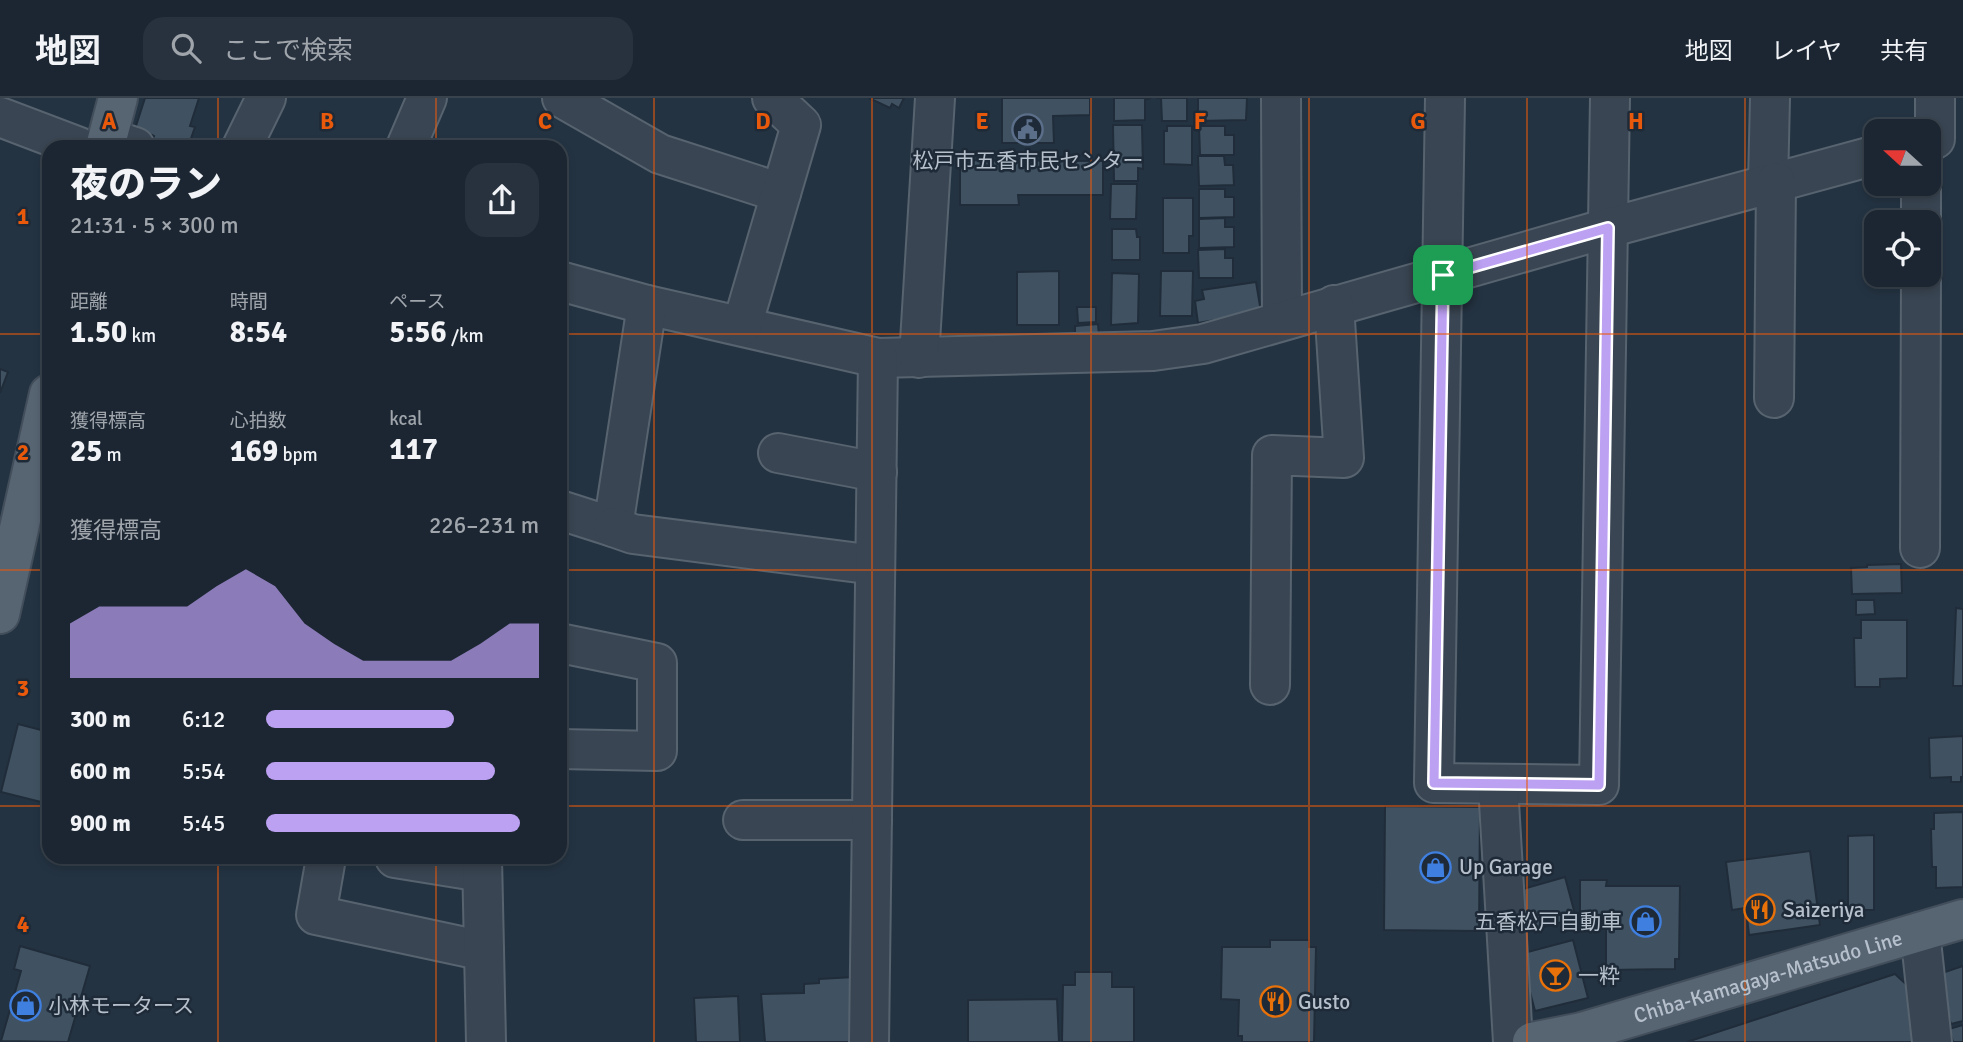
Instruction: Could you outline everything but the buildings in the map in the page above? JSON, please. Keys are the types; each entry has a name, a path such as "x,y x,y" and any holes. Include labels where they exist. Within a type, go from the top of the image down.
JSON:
{"main road":[{"path":"107,140 118,98"},
{"path":"2,596 42,424"},
{"name":"Chiba-Kamagaya-Matsudo Line","path":"1532,1042 1582,1032 1963,919"}],"street":[{"path":"245,140 266,98"},
{"path":"409,140 427,98"},
{"path":"562,98 660,154 781,194"},
{"path":"742,326 802,125 772,98"},
{"path":"919,358 935,98"},
{"path":"1281,98 1282,320"},
{"path":"1445,98 1434,783 1498,785 1599,785 1610,98"},
{"path":"1770,98 1774,398"},
{"path":"1935,98 1942,137"},
{"path":"0,117 87,140"},
{"path":"567,283 647,305 878,358 1153,351 1203,344 1334,305 1864,158"},
{"path":"1920,548 1921,287"},
{"path":"613,527 647,305"},
{"path":"1270,685 1272,455 1344,458 1334,305"},
{"path":"869,1042 878,358"},
{"path":"778,453 877,472"},
{"path":"567,512 633,534 875,565"},
{"path":"567,644 657,663 657,751 567,749"},
{"path":"1498,785 1513,1042"},
{"path":"743,820 872,820"},
{"path":"325,864 316,915 484,951"},
{"path":"482,864 486,1042"},
{"path":"1920,932 1932,1042"}],"place":[{"name":"松戸市五香市民センター","path":"1028,129"},
{"name":"Up Garage","path":"1436,867"},
{"name":"Saizeriya","path":"1760,910"},
{"name":"五香松戸自動車","path":"1645,922"},
{"name":"一粋","path":"1555,976"},
{"name":"Gusto","path":"1275,1002"},
{"name":"小林モータース","path":"25,1006"}],"route":[{"path":"1608,228 1599,785 1434,783 1443,275 1608,228"}]}
